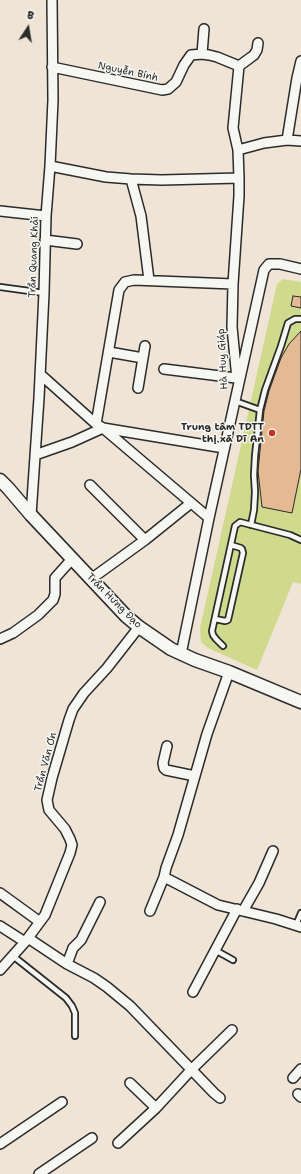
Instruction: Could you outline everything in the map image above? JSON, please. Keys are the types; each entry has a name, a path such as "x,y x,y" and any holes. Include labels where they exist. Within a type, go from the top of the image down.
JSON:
{"main road":[{"name":"Trần Hưng Đạo","path":"0,480 72,559 126,616 139,627 171,649 181,654 301,702"}],"street":[{"name":"Trần Quang Khải","path":"31,515 40,374 46,216 53,100 52,0"},
{"path":"204,29 202,54 217,57 239,66"},
{"path":"50,166 106,177 131,179 162,180 239,178 238,150 234,128 239,66 254,55 257,50 258,43"},
{"name":"Nguyễn Bính","path":"52,67 162,90 168,89 176,82 191,55 202,54"},
{"path":"287,140 301,61"},
{"path":"238,150 264,143 287,140 301,141"},
{"name":"Hà Huy Giáp","path":"181,654 235,401 237,382 232,327 239,178"},
{"path":"131,179 141,216 149,280"},
{"path":"0,210 46,216"},
{"path":"45,240 77,244"},
{"path":"164,369 237,382 264,270 269,264 280,264 301,269"},
{"path":"100,426 109,352 119,290 125,282 134,280 149,280 233,284"},
{"path":"138,388 145,346"},
{"path":"109,352 143,358"},
{"path":"40,374 209,518"},
{"path":"35,455 72,442 100,426 224,448"},
{"path":"90,485 145,540"},
{"path":"91,579 145,540 192,503"},
{"path":"0,638 13,633 38,615 53,600 55,594 55,578 72,559"},
{"name":"Trần Văn Ơn","path":"0,970 45,915 57,888 72,846 65,828 49,810 47,800 73,709 84,693 107,668 139,627"},
{"path":"150,911 164,877 207,734 229,672"},
{"path":"168,746 162,763 164,768 166,770 195,776"},
{"path":"193,992 215,950 259,882 273,851"},
{"path":"164,877 218,905 299,926"},
{"path":"0,893 40,922"},
{"path":"67,964 73,948 81,940 100,902"},
{"path":"0,926 107,987 130,1006 220,1098"},
{"path":"118,1143 156,1108 192,1069 232,1030"},
{"path":"293,1078 301,1069"},
{"path":"130,1083 156,1108"},
{"path":"0,1144 62,1102"},
{"path":"39,1174 92,1138"}],"lane":[{"path":"0,287 44,293"},
{"path":"251,525 255,492 254,475 260,410 264,390 288,323 294,319 301,319"},
{"path":"235,401 260,410"},
{"path":"223,646 213,635 212,631 235,526 240,522 301,540"},
{"path":"215,619 225,621 228,620 241,560 242,549 231,545"},
{"path":"299,926 301,913"},
{"path":"215,950 233,960"},
{"path":"12,956 66,998 75,1013 75,1036"}],"green space":[{"name":"Trung tâm TDTT thị xã Dĩ An","path":"283,279 301,282 301,584 293,582 257,670 208,648 201,642 200,628 277,284"}],"building":[{"path":"293,296 301,297 301,308 291,306"},
{"path":"301,331 301,469 292,513 262,507 258,471 264,411 269,391 281,358 289,344"}],"place":[{"name":"Trung tâm TDTT thị xã Dĩ An","path":"272,433"}]}
